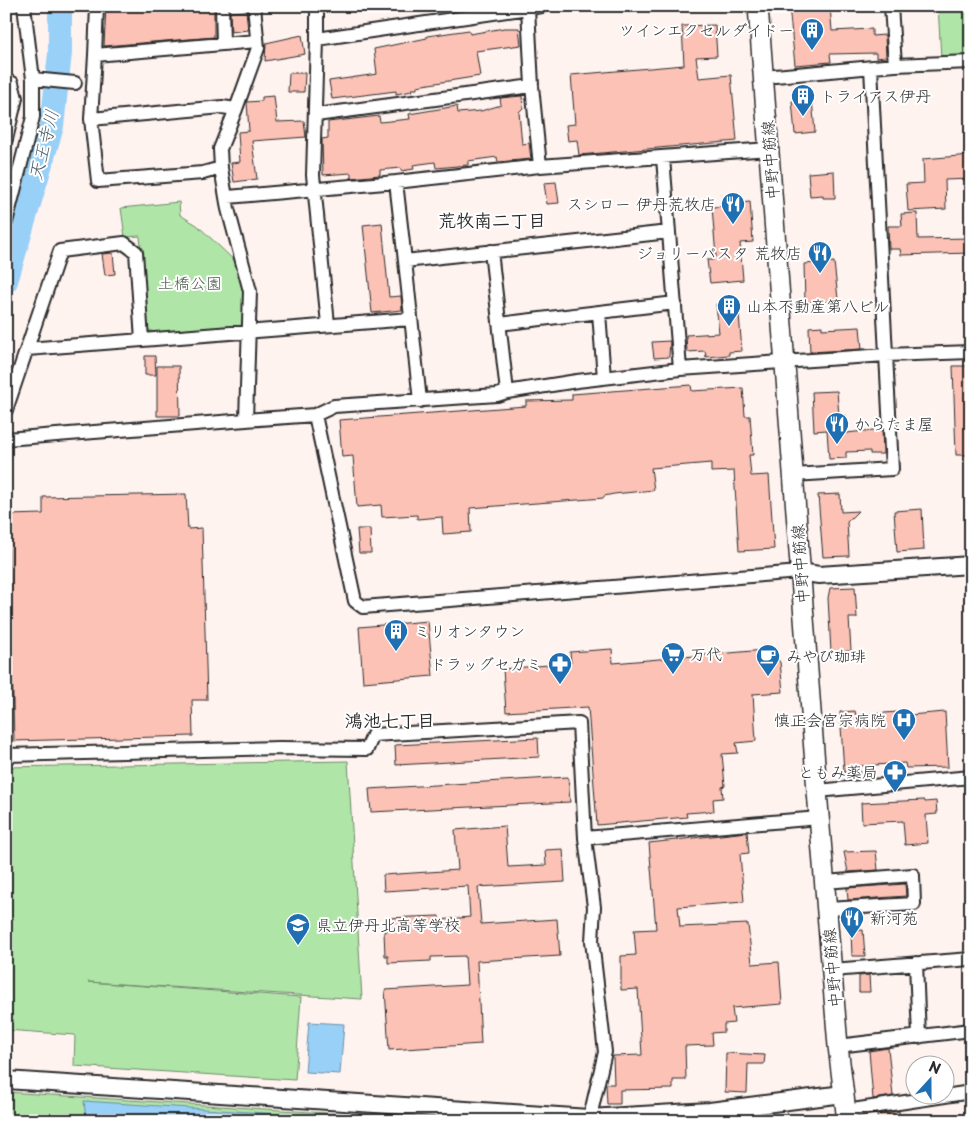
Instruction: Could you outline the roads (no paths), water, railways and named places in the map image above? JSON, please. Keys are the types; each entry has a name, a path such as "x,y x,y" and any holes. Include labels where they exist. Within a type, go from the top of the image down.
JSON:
{"main road":[{"name":"中野中筋線","path":"758,6 819,818 845,1109"}],"street":[{"path":"6,222 33,116 36,80 24,6"},
{"path":"97,6 90,119 98,181 203,173 221,168"},
{"path":"222,6 223,43"},
{"path":"246,420 250,291 228,209 228,197 221,168 220,149 255,56 257,41 254,6"},
{"path":"317,6 316,115 313,175 328,324"},
{"path":"317,39 542,6"},
{"path":"891,6 896,65"},
{"path":"528,7 532,86 540,166"},
{"path":"95,56 257,41"},
{"path":"764,77 896,65 971,62"},
{"path":"793,475 892,469 871,68"},
{"path":"36,80 72,83"},
{"path":"6,82 12,83 16,98 6,139"},
{"path":"316,115 532,86"},
{"path":"90,119 222,107 236,109"},
{"path":"228,197 316,190 540,166 769,150"},
{"path":"663,158 680,369"},
{"path":"396,182 420,401"},
{"path":"405,261 670,232"},
{"path":"6,410 48,293 60,251 124,243 136,252 142,340"},
{"path":"491,251 507,392"},
{"path":"499,324 674,303"},
{"path":"598,313 604,378"},
{"path":"27,348 410,319"},
{"path":"6,439 315,415 334,406 497,395 604,378 680,369 886,355 971,352"},
{"path":"315,415 355,601 364,607 800,572 818,575 971,565"},
{"path":"6,755 280,748 367,749 373,735 579,723 585,838 594,907 592,942 604,1052 589,1119"},
{"path":"817,791 971,777"},
{"path":"585,838 819,818"},
{"path":"825,882 913,875 914,904 827,909"},
{"path":"832,970 971,959"},
{"path":"916,963 919,1037"},
{"path":"838,1046 971,1030"},
{"path":"6,1080 589,1119 710,1111 845,1109 971,1092"}],"water":[{"path":"309,1022 344,1024 340,1074 305,1072"},
{"path":"84,1101 385,1121 86,1121"}],"waterway":[{"name":"天王寺川","path":"6,281 52,126 60,53 60,6"}],"place":[{"name":"ツインエクセルダイドー","path":"812,51"},
{"name":"トライアス伊丹","path":"803,117"},
{"name":"スシロー 伊丹荒牧店","path":"733,225"},
{"name":"ジョリーパスタ 荒牧店","path":"820,274"},
{"name":"山本不動産第八ビル","path":"729,327"},
{"name":"からたま屋","path":"837,445"},
{"name":"ミリオンタウン","path":"396,652"},
{"name":"万代","path":"673,675"},
{"name":"みやび珈琲","path":"768,677"},
{"name":"ドラッグセガミ","path":"560,685"},
{"name":"慎正会宮宗病院","path":"904,741"},
{"name":"ともみ薬局","path":"895,793"},
{"name":"新河苑","path":"852,939"},
{"name":"県立伊丹北高等学校","path":"298,946"}],"district":[{"name":"荒牧南二丁目","path":"492,221"},
{"name":"鴻池七丁目","path":"390,721"}],"park label":[{"name":"土橋公園","path":"190,283"}]}
